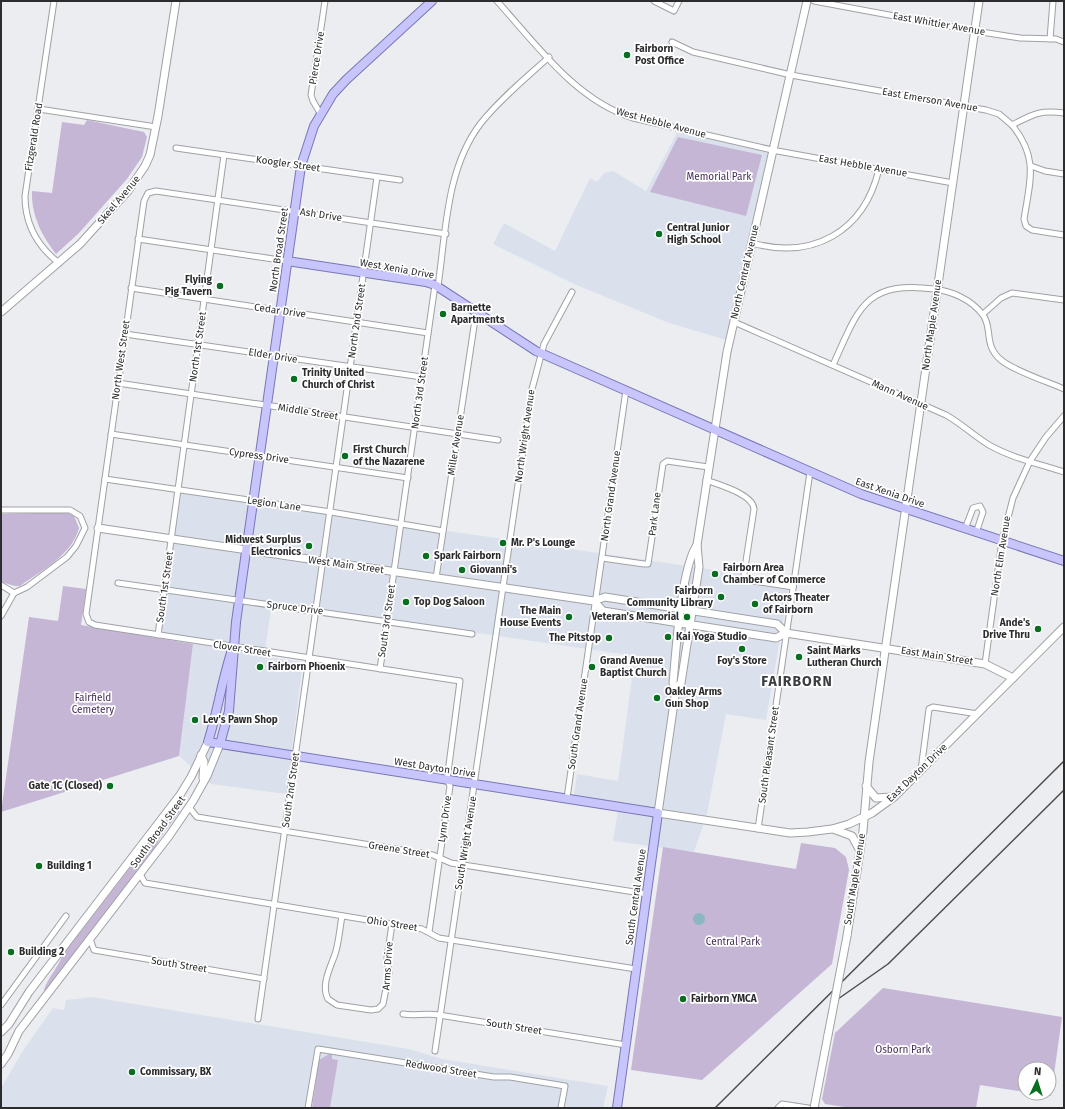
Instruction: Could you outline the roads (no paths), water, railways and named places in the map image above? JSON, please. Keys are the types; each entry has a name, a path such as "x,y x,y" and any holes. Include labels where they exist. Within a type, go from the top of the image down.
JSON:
{"main road":[{"name":"North Broad Street","path":"246,550 294,211 301,166 310,136 320,113 333,94 346,80 432,1"},
{"name":"West Xenia Drive","path":"287,262 437,285 476,313 532,349 715,430"},
{"name":"East Xenia Drive","path":"715,430 861,494 1064,561"},
{"name":"South Broad Street","path":"220,744 229,711 233,647 246,550"},
{"name":"South Broad Street","path":"208,742 219,702 225,669 233,647"},
{"name":"West Dayton Drive","path":"208,742 658,813"},
{"name":"South Central Avenue","path":"617,1108 658,813"}],"street":[{"name":"Fitzgerald Road","path":"54,1 25,196 25,206 27,218 40,246 59,263"},
{"name":"Skeel Avenue","path":"1,312 80,244 138,178 150,155 156,127 176,1"},
{"name":"Pierce Drive","path":"320,113 313,102 311,95 325,1"},
{"name":"West Hebble Avenue","path":"497,1 580,90 599,104 616,112 686,131 773,150"},
{"path":"654,1 674,11 679,1"},
{"name":"North Central Avenue","path":"691,624 699,567 697,545 722,383 752,242 808,1"},
{"name":"East Whittier Avenue","path":"814,1 975,31 1020,38 1050,39 1064,42"},
{"name":"North Maple Avenue","path":"886,648 979,1"},
{"path":"1050,39 1053,1"},
{"name":"East Emerson Avenue","path":"672,42 693,52 790,74 992,112 999,114 1012,125"},
{"name":"North 3rd Street","path":"394,572 428,333 456,171 473,134 493,109 549,57"},
{"path":"39,109 156,127"},
{"path":"1064,113 1049,111 1040,112 1012,125 1028,151 1031,166 1024,219 1026,226 1032,230 1064,235"},
{"name":"Koogler Street","path":"176,148 400,180"},
{"name":"East Hebble Avenue","path":"773,150 953,183"},
{"name":"North 1st Street","path":"172,539 224,155"},
{"path":"1031,166 1045,171 1064,174"},
{"path":"752,242 773,248 795,248 815,244 833,236 849,225 862,210 873,191 879,169"},
{"name":"North 2nd Street","path":"324,561 377,177"},
{"name":"Ash Drive","path":"148,193 156,192 218,200 446,234"},
{"name":"North West Street","path":"95,626 88,622 86,614 138,239 144,202 148,193"},
{"name":"West Xenia Drive","path":"138,239 287,262"},
{"path":"833,366 854,319 872,298 886,291 900,287 938,289 956,294 983,314 986,321 990,346 1001,360 1064,389"},
{"name":"Cedar Drive","path":"131,288 428,333"},
{"name":"North Wright Avenue","path":"503,588 532,389 544,344 572,292"},
{"path":"983,314 1001,298 1012,294 1064,300"},
{"name":"Miller Avenue","path":"436,578 476,313"},
{"name":"Mann Avenue","path":"734,322 921,404 954,420 988,445 1064,472"},
{"name":"Elder Drive","path":"125,334 350,368 422,377"},
{"name":"Middle Street","path":"118,383 498,440"},
{"name":"North Grand Avenue","path":"594,602 602,558 626,390"},
{"name":"North Elm Avenue","path":"985,664 1002,541 1012,498 1030,461 1046,437 1064,416"},
{"name":"Cypress Drive","path":"111,434 408,478"},
{"name":"Park Lane","path":"602,558 648,564 663,464 667,461 708,468"},
{"name":"South Pleasant Street","path":"758,829 810,472"},
{"name":"Legion Lane","path":"105,479 331,512 443,531"},
{"path":"706,480 747,497 753,504 754,509 744,574 747,580 793,587"},
{"path":"965,529 973,508 980,506 983,512 976,533"},
{"path":"1,510 64,508 75,512 84,523 83,534 67,557 27,587 14,593 1,616"},
{"name":"West Main Street","path":"98,528 594,602 605,597 682,608"},
{"name":"South 1st Street","path":"158,635 172,539"},
{"name":"North Central Avenue","path":"680,622 689,565 693,551 697,545"},
{"name":"South 2nd Street","path":"258,1019 324,561"},
{"name":"South 3rd Street","path":"380,669 394,572"},
{"name":"Spruce Drive","path":"118,583 472,634"},
{"path":"1,585 14,593"},
{"name":"South Wright Avenue","path":"435,1051 503,588"},
{"name":"West Main Street","path":"594,602 603,611 680,622"},
{"name":"South Grand Avenue","path":"566,798 594,602"},
{"name":"East Main Street","path":"682,608 777,624 786,633"},
{"name":"East Main Street","path":"680,622 776,638 786,633 985,664 1013,678"},
{"name":"South Central Avenue","path":"658,813 676,689 673,683 680,622"},
{"name":"South Central Avenue","path":"676,689 681,684 691,624"},
{"name":"Clover Street","path":"95,626 460,681"},
{"name":"East Dayton Drive","path":"658,813 790,833 832,829 864,818 894,797 1064,626"},
{"name":"South Maple Avenue","path":"814,1108 847,936 860,852 866,786 886,648"},
{"name":"Lynn Drive","path":"429,932 450,786 447,780 460,681"},
{"path":"921,770 928,709 933,706 978,714"},
{"name":"South Broad Street","path":"1,1032 9,1024 29,992 180,795 208,742"},
{"name":"South Broad Street","path":"1,1064 8,1054 19,1031 140,874 189,807 203,782 220,744"},
{"path":"201,755 204,762 203,782"},
{"path":"866,786 876,798 894,797"},
{"name":"Greene Street","path":"189,807 197,817 440,857 448,862 647,894"},
{"path":"832,829 852,836 857,843 860,852"},
{"name":"Ohio Street","path":"140,874 145,883 422,929 436,937 451,940 636,969"},
{"path":"1,1005 37,958 66,916"},
{"name":"Arms Drive","path":"342,916 336,951 329,967 326,993 328,1000 334,1004 357,1008 375,1010 381,1007 385,1002 389,973 387,958 392,924"},
{"name":"South Street","path":"90,939 94,950 264,979"},
{"name":"South Street","path":"403,1014 416,1016 426,1013 626,1045"},
{"name":"Redwood Street","path":"308,1108 318,1049 494,1077 510,1077 565,1086 561,1108"},
{"path":"778,1108 782,1104 808,1108"}],"water":[{"path":"697,913 701,913 705,919 701,925 697,925 693,921 693,917"}],"railway":[{"path":"715,1108 1064,761"},
{"path":"838,999 888,964 1064,790"}],"place":[{"name":"Fairborn Post Office","path":"627,55"},
{"name":"Central Junior High School","path":"659,234"},
{"name":"Flying Pig Tavern","path":"220,286"},
{"name":"Barnette Apartments","path":"443,314"},
{"name":"Trinity United Church of Christ","path":"294,379"},
{"name":"First Church of the Nazarene","path":"345,456"},
{"name":"Mr. P's Lounge","path":"503,543"},
{"name":"Midwest Surplus Electronics","path":"309,546"},
{"name":"Spark Fairborn","path":"426,556"},
{"name":"Giovanni's","path":"462,570"},
{"name":"Fairborn Area Chamber of Commerce","path":"715,574"},
{"name":"Fairborn Community Library","path":"721,597"},
{"name":"Top Dog Saloon","path":"406,602"},
{"name":"Actors Theater of Fairborn","path":"755,604"},
{"name":"The Main House Events","path":"569,617"},
{"name":"Veteran’s Memorial","path":"687,617"},
{"name":"Ande's Drive Thru","path":"1038,629"},
{"name":"Kai Yoga Studio","path":"668,637"},
{"name":"The Pitstop","path":"609,638"},
{"name":"Foy's Store","path":"742,649"},
{"name":"Saint Marks Lutheran Church","path":"799,657"},
{"name":"Fairborn Phoenix","path":"260,667"},
{"name":"Grand Avenue Baptist Church","path":"592,667"},
{"name":"Oakley Arms Gun Shop","path":"657,698"},
{"name":"Lev's Pawn Shop","path":"195,720"},
{"name":"Gate 1C (Closed)","path":"110,786"},
{"name":"Building 1","path":"39,866"},
{"name":"Building 2","path":"11,952"},
{"name":"Fairborn YMCA","path":"683,999"},
{"name":"Commissary, BX","path":"132,1072"}],"district":[{"name":"FAIRBORN","path":"797,681"}],"park label":[{"name":"Memorial Park","path":"719,177"},
{"name":"Fairfield Cemetery","path":"93,704"},
{"name":"Central Park","path":"733,942"},
{"name":"Osborn Park","path":"903,1050"}]}
